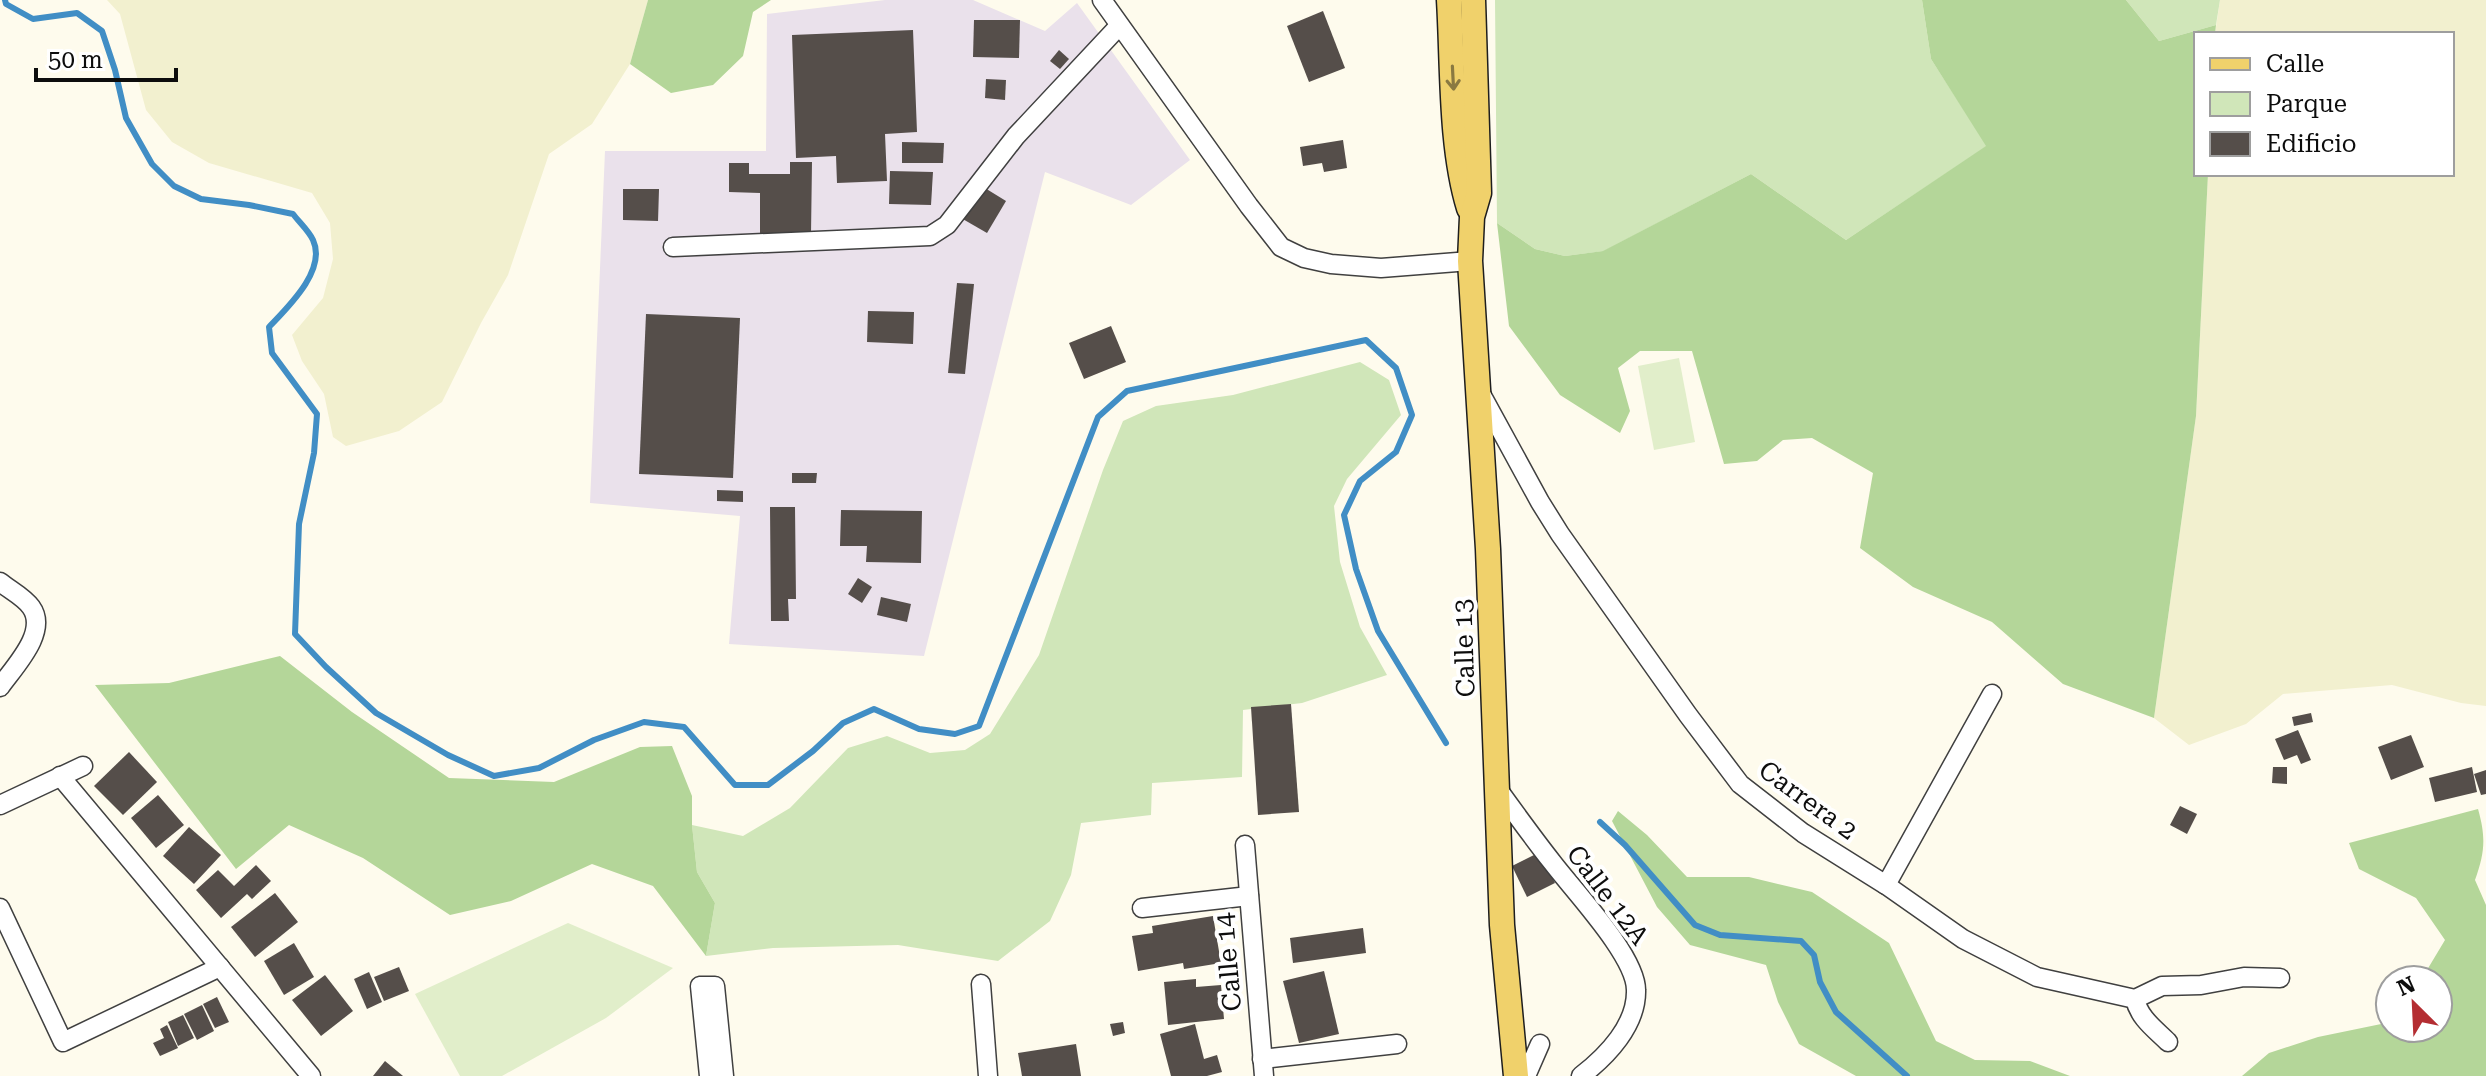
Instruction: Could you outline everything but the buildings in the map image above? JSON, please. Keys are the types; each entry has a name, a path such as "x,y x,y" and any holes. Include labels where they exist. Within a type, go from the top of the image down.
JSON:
{"main road":[{"path":"1449,0 1456,126 1464,192 1472,217"},
{"path":"1472,217 1479,193 1473,0"},
{"name":"Calle 13","path":"1472,217 1470,261 1488,549 1502,925 1516,1076"},
{"path":"1498,1076 1511,1032"}],"street":[{"path":"1102,0 1281,247 1304,258 1331,264 1381,268 1470,261"},
{"path":"673,247 930,236 947,225 1016,136 1119,26"},
{"name":"Carrera 2","path":"1478,388 1560,534 1740,784 1803,833 1886,885 1963,939 2037,977 2135,999"},
{"path":"0,582 32,608 37,622 34,636 0,687"},
{"path":"1886,885 1992,694"},
{"path":"0,805 83,766"},
{"path":"60,776 311,1076"},
{"name":"Calle 12A","path":"1497,788 1613,941 1635,980 1637,993 1633,1010 1621,1035 1608,1053 1581,1076"},
{"name":"Calle 14","path":"1245,845 1263,1068"},
{"path":"1142,908 1249,896"},
{"path":"0,908 63,1042 220,967"},
{"path":"2168,1042 2137,1009 2135,999 2162,986 2201,985 2244,977 2280,978"},
{"path":"981,984 988,1076"},
{"path":"709,1076 700,986 715,986 724,1076"},
{"path":"1263,1068 1397,1044"},
{"path":"1526,1076 1540,1044"}],"shaded area":[{"path":"107,0 648,0 630,64 592,124 549,154 508,275 442,402 399,431 346,446 333,437 324,394 302,361 292,335 323,298 333,259 330,223 312,193 209,163 172,142 146,110 120,14"},
{"path":"885,0 973,0 1045,31 1077,3 1190,160 1131,205 1045,172 924,656 729,644 740,516 590,503 605,151 766,151 767,14"},
{"path":"2220,0 2486,0 2486,706 2461,703 2392,685 2283,694 2246,724 2189,745 2154,718 2196,416 2208,176 2454,176 2454,32 2215,32"}],"green space":[{"path":"648,0 771,0 753,12 743,56 713,85 671,93 630,64"},
{"path":"1495,0 1922,0 1931,59 1987,146 1846,240 1751,174 1604,251 1565,256 1535,249 1497,223"},
{"path":"1922,0 2126,0 2159,41 2216,25 2215,32 2194,32 2194,176 2208,176 2196,416 2154,718 2063,684 1992,622 1913,587 1860,548 1873,473 1812,438 1783,440 1757,461 1724,464 1692,351 1640,351 1618,368 1630,411 1620,433 1560,395 1509,326 1497,223 1535,249 1565,256 1603,251 1751,174 1846,240 1986,146 1931,59"},
{"path":"2126,0 2220,0 2216,25 2159,41"},
{"path":"1679,358 1695,442 1654,450 1638,366"},
{"path":"1360,362 1389,380 1401,415 1347,479 1334,506 1340,562 1360,627 1387,675 1302,703 1243,710 1242,777 1152,783 1151,815 1081,823 1071,875 1050,921 998,961 898,945 773,948 706,956 715,903 697,872 692,825 743,836 790,808 848,748 887,736 930,753 965,750 990,734 1039,655 1123,421 1156,406 1233,395"},
{"path":"280,656 352,712 449,778 554,782 640,747 672,746 692,796 697,872 715,903 706,956 653,886 592,864 511,901 450,915 363,858 289,825 236,869 95,685 169,683"},
{"path":"2478,809 2483,844 2475,880 2486,905 2486,1076 2242,1076 2269,1053 2318,1037 2374,1025 2374,1044 2454,1044 2454,964 2431,964 2445,940 2416,898 2359,869 2349,843"},
{"path":"1618,811 1647,835 1687,877 1749,877 1812,892 1889,943 1936,1041 1975,1060 2030,1061 2070,1076 1856,1076 1799,1044 1778,1002 1766,965 1690,945 1657,907 1612,821"},
{"path":"568,923 673,968 606,1018 502,1076 460,1076 415,994"}],"waterway":[{"path":"5,0 6,4 33,19 77,13 102,31 126,118 152,164 174,186 201,199 293,214 313,240 316,252 310,275 295,299 269,327 272,353 317,414 314,453 299,524 295,634 376,713 448,755 494,776 539,768 594,740 644,722 684,727 735,785 768,785 813,751 843,723 874,709 919,729 955,734 979,726 1098,417 1127,391 1366,340 1396,368 1412,415 1396,452 1360,481 1344,515 1356,569 1378,631 1446,743"},
{"path":"1600,822 1625,845 1695,925 1720,935 1801,941 1814,955 1820,982 1836,1012 1907,1076"}]}
